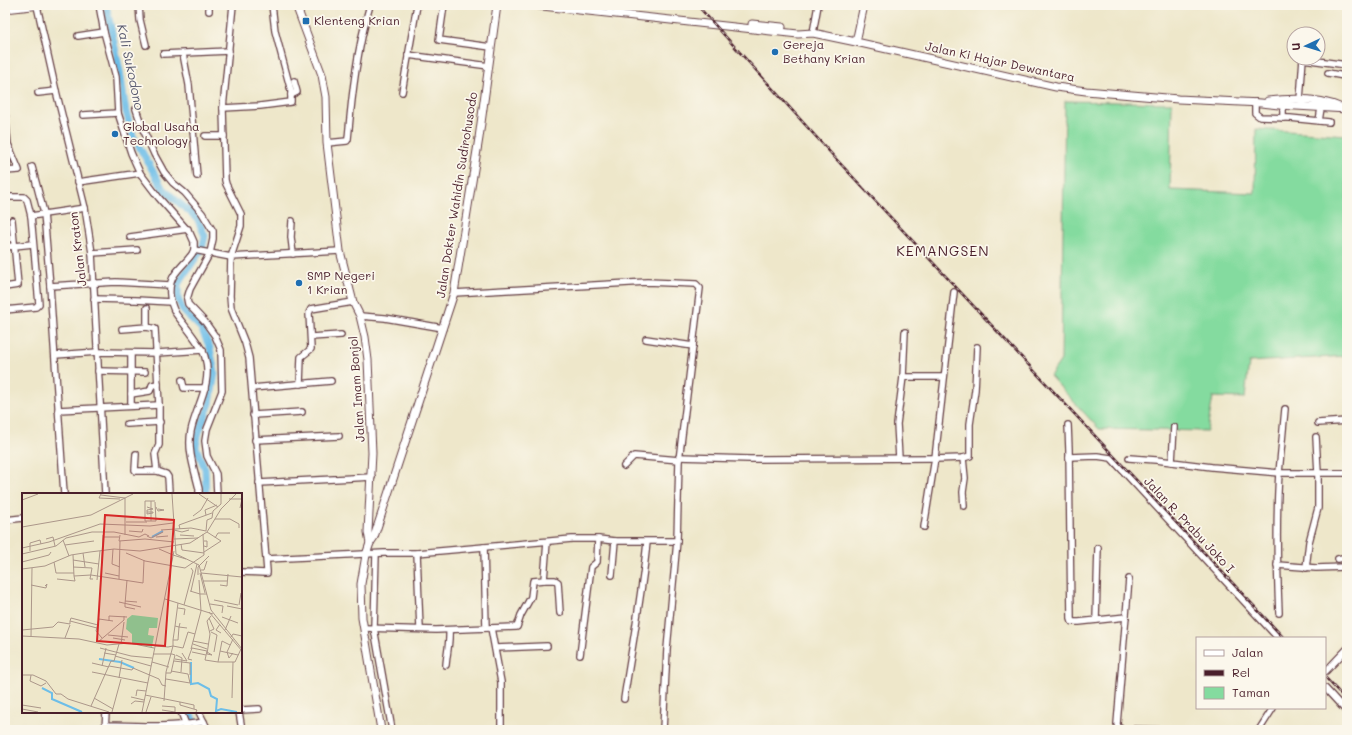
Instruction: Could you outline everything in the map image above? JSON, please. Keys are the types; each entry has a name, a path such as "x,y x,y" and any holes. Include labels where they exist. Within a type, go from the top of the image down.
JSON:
{"main road":[{"path":"5,9 41,5"},
{"name":"Jalan Imam Bonjol","path":"296,5 322,75 326,97 327,143 340,251 353,302 360,316 368,360 372,478 368,534 370,543 366,555 361,584 361,601 381,730"},
{"name":"Jalan Dokter Wahidin Sudirohusodo","path":"370,543 374,537 405,438 454,293 479,138 497,5"},
{"name":"Jalan Ki Hajar Dewantara","path":"533,5 798,34 811,33"},
{"name":"Jalan Ki Hajar Dewantara","path":"566,5 617,8 797,29 1056,87 1093,92 1256,106 1283,112 1306,103"},
{"path":"856,42 864,5"},
{"name":"Jalan Ki Hajar Dewantara","path":"1256,106 1281,99 1306,103 1332,103 1345,109"},
{"name":"Jalan Ki Hajar Dewantara","path":"1306,103 1320,115 1332,109 1345,109"}],"street":[{"path":"99,5 104,32 116,77 118,112 131,153 140,172 159,198 188,229 193,237 195,250 173,278 170,285 171,302 176,314 203,350 208,366 205,388 191,432 190,441 192,460 199,493"},
{"path":"139,5 140,20 146,45"},
{"path":"233,5 223,108 225,176 226,184 241,214 241,226 232,257 231,308 248,350 267,559 266,573 242,572"},
{"path":"272,5 277,42 293,94"},
{"path":"327,143 348,140 352,87 365,21 370,5"},
{"path":"402,92 417,5"},
{"path":"444,5 439,40 491,47"},
{"path":"811,33 818,5"},
{"name":"Jalan Kraton","path":"37,6 85,208 92,253 105,493"},
{"path":"78,36 104,32"},
{"path":"163,54 229,51"},
{"path":"183,54 189,85 197,176"},
{"path":"408,55 489,66"},
{"path":"1326,62 1347,65 1344,76 1328,73"},
{"path":"1305,66 1306,103"},
{"path":"223,108 290,103 293,94 297,92 294,81"},
{"path":"38,93 56,91"},
{"path":"1256,106 1260,117 1283,112 1320,115 1329,122"},
{"path":"136,109 142,127 164,172 173,183 187,195 202,213 213,231 214,239 209,253 190,288 187,299 188,304 205,322 215,336 221,350 222,391 207,429 205,441 207,456 216,474 217,493"},
{"path":"83,115 118,112"},
{"path":"5,114 8,144 6,171 19,170 8,144"},
{"path":"205,136 224,136"},
{"path":"32,167 44,213 64,493"},
{"path":"78,182 140,172"},
{"path":"5,198 24,197 27,200 39,304 36,307 5,310"},
{"path":"30,216 85,208"},
{"path":"5,287 18,285 12,220"},
{"path":"292,221 291,237 293,254"},
{"path":"130,237 188,229"},
{"path":"5,246 33,244"},
{"path":"92,253 137,250"},
{"path":"195,250 232,257 340,251"},
{"path":"50,286 116,282 170,285"},
{"path":"454,293 647,282 696,284 700,288 679,458 677,541 667,649 663,730"},
{"path":"924,527 935,458 943,377 954,292"},
{"path":"94,299 171,302"},
{"path":"300,384 301,357 310,351 311,337 309,313 311,309 353,302"},
{"path":"147,308 147,328"},
{"path":"360,316 390,319 443,328"},
{"path":"122,328 155,329 160,405 159,446 154,454 157,472"},
{"path":"899,458 897,424 903,377 906,332"},
{"path":"311,337 341,335"},
{"path":"646,339 693,346"},
{"path":"624,466 634,456 750,459 969,457 970,424 975,390 977,347"},
{"path":"55,355 98,352 157,353 203,350"},
{"path":"131,353 131,406"},
{"path":"98,371 146,372"},
{"path":"903,377 943,377"},
{"path":"182,380 184,388 205,388"},
{"path":"252,388 331,381"},
{"path":"131,394 151,391 152,385 158,384"},
{"path":"58,410 160,405"},
{"path":"1279,613 1277,565 1279,473 1285,409"},
{"path":"253,415 302,412"},
{"path":"1318,423 1347,421"},
{"path":"127,424 160,422"},
{"path":"1068,425 1071,619 1072,622 1080,622 1126,617"},
{"path":"1172,462 1174,427"},
{"path":"255,440 339,436"},
{"path":"1306,568 1309,542 1318,508 1316,437"},
{"path":"136,454 136,471 157,472 167,475 169,492"},
{"name":"Jalan R. Prabu Joko I","path":"1069,457 1097,456 1111,458 1277,637"},
{"path":"963,458 965,478 963,492 964,506"},
{"path":"1129,458 1279,473 1347,473"},
{"path":"259,483 372,478"},
{"path":"5,520 22,518"},
{"path":"267,559 417,553 572,539 647,542 677,541"},
{"path":"580,655 591,567 597,562 598,539"},
{"path":"612,575 615,541"},
{"path":"544,580 547,542"},
{"path":"624,699 643,583 647,542"},
{"path":"484,547 488,628 495,648 501,682 501,730"},
{"path":"1096,620 1098,548"},
{"path":"417,553 420,629"},
{"path":"376,554 374,628 392,730"},
{"path":"1338,559 1347,557"},
{"path":"1277,565 1306,568 1345,567"},
{"path":"1129,579 1117,724 1118,727 1122,729 1164,730"},
{"path":"364,628 449,630 518,627 521,615 531,597 533,581 544,580 555,580 558,582 560,613"},
{"path":"446,664 446,652 449,645 449,630"},
{"path":"495,648 547,646"},
{"path":"1326,671 1347,649"},
{"path":"1326,689 1347,712"},
{"path":"1259,730 1272,709"},
{"path":"242,711 260,710"},
{"path":"106,713 105,727 188,727 203,723"},
{"path":"181,713 188,727"},
{"path":"199,713 203,723 208,730"},
{"path":"240,713 242,730"}],"green space":[{"path":"1065,101 1172,103 1170,190 1255,193 1256,129 1347,135 1347,356 1249,362 1245,398 1213,397 1207,431 1099,429 1050,376 1061,360"}],"waterway":[{"name":"Kali Sukodono","path":"106,5 120,71 126,112 133,136 163,189 197,218 205,236 202,249 178,284 178,299 184,312 201,328 210,348 215,373 210,403 198,435 196,447 205,469 206,493"},
{"name":"Kali Sukodono","path":"190,713 197,730"}],"railway":[{"path":"697,5 837,160 1283,637"},
{"path":"1326,678 1347,701"}],"place":[{"name":"Klenteng Krian","path":"306,21"},
{"name":"Gereja Bethany Krian","path":"775,52"},
{"name":"Global Usaha Technology","path":"115,134"},
{"name":"SMP Negeri 1 Krian","path":"299,283"}],"district":[{"name":"KEMANGSEN","path":"943,251"}]}
